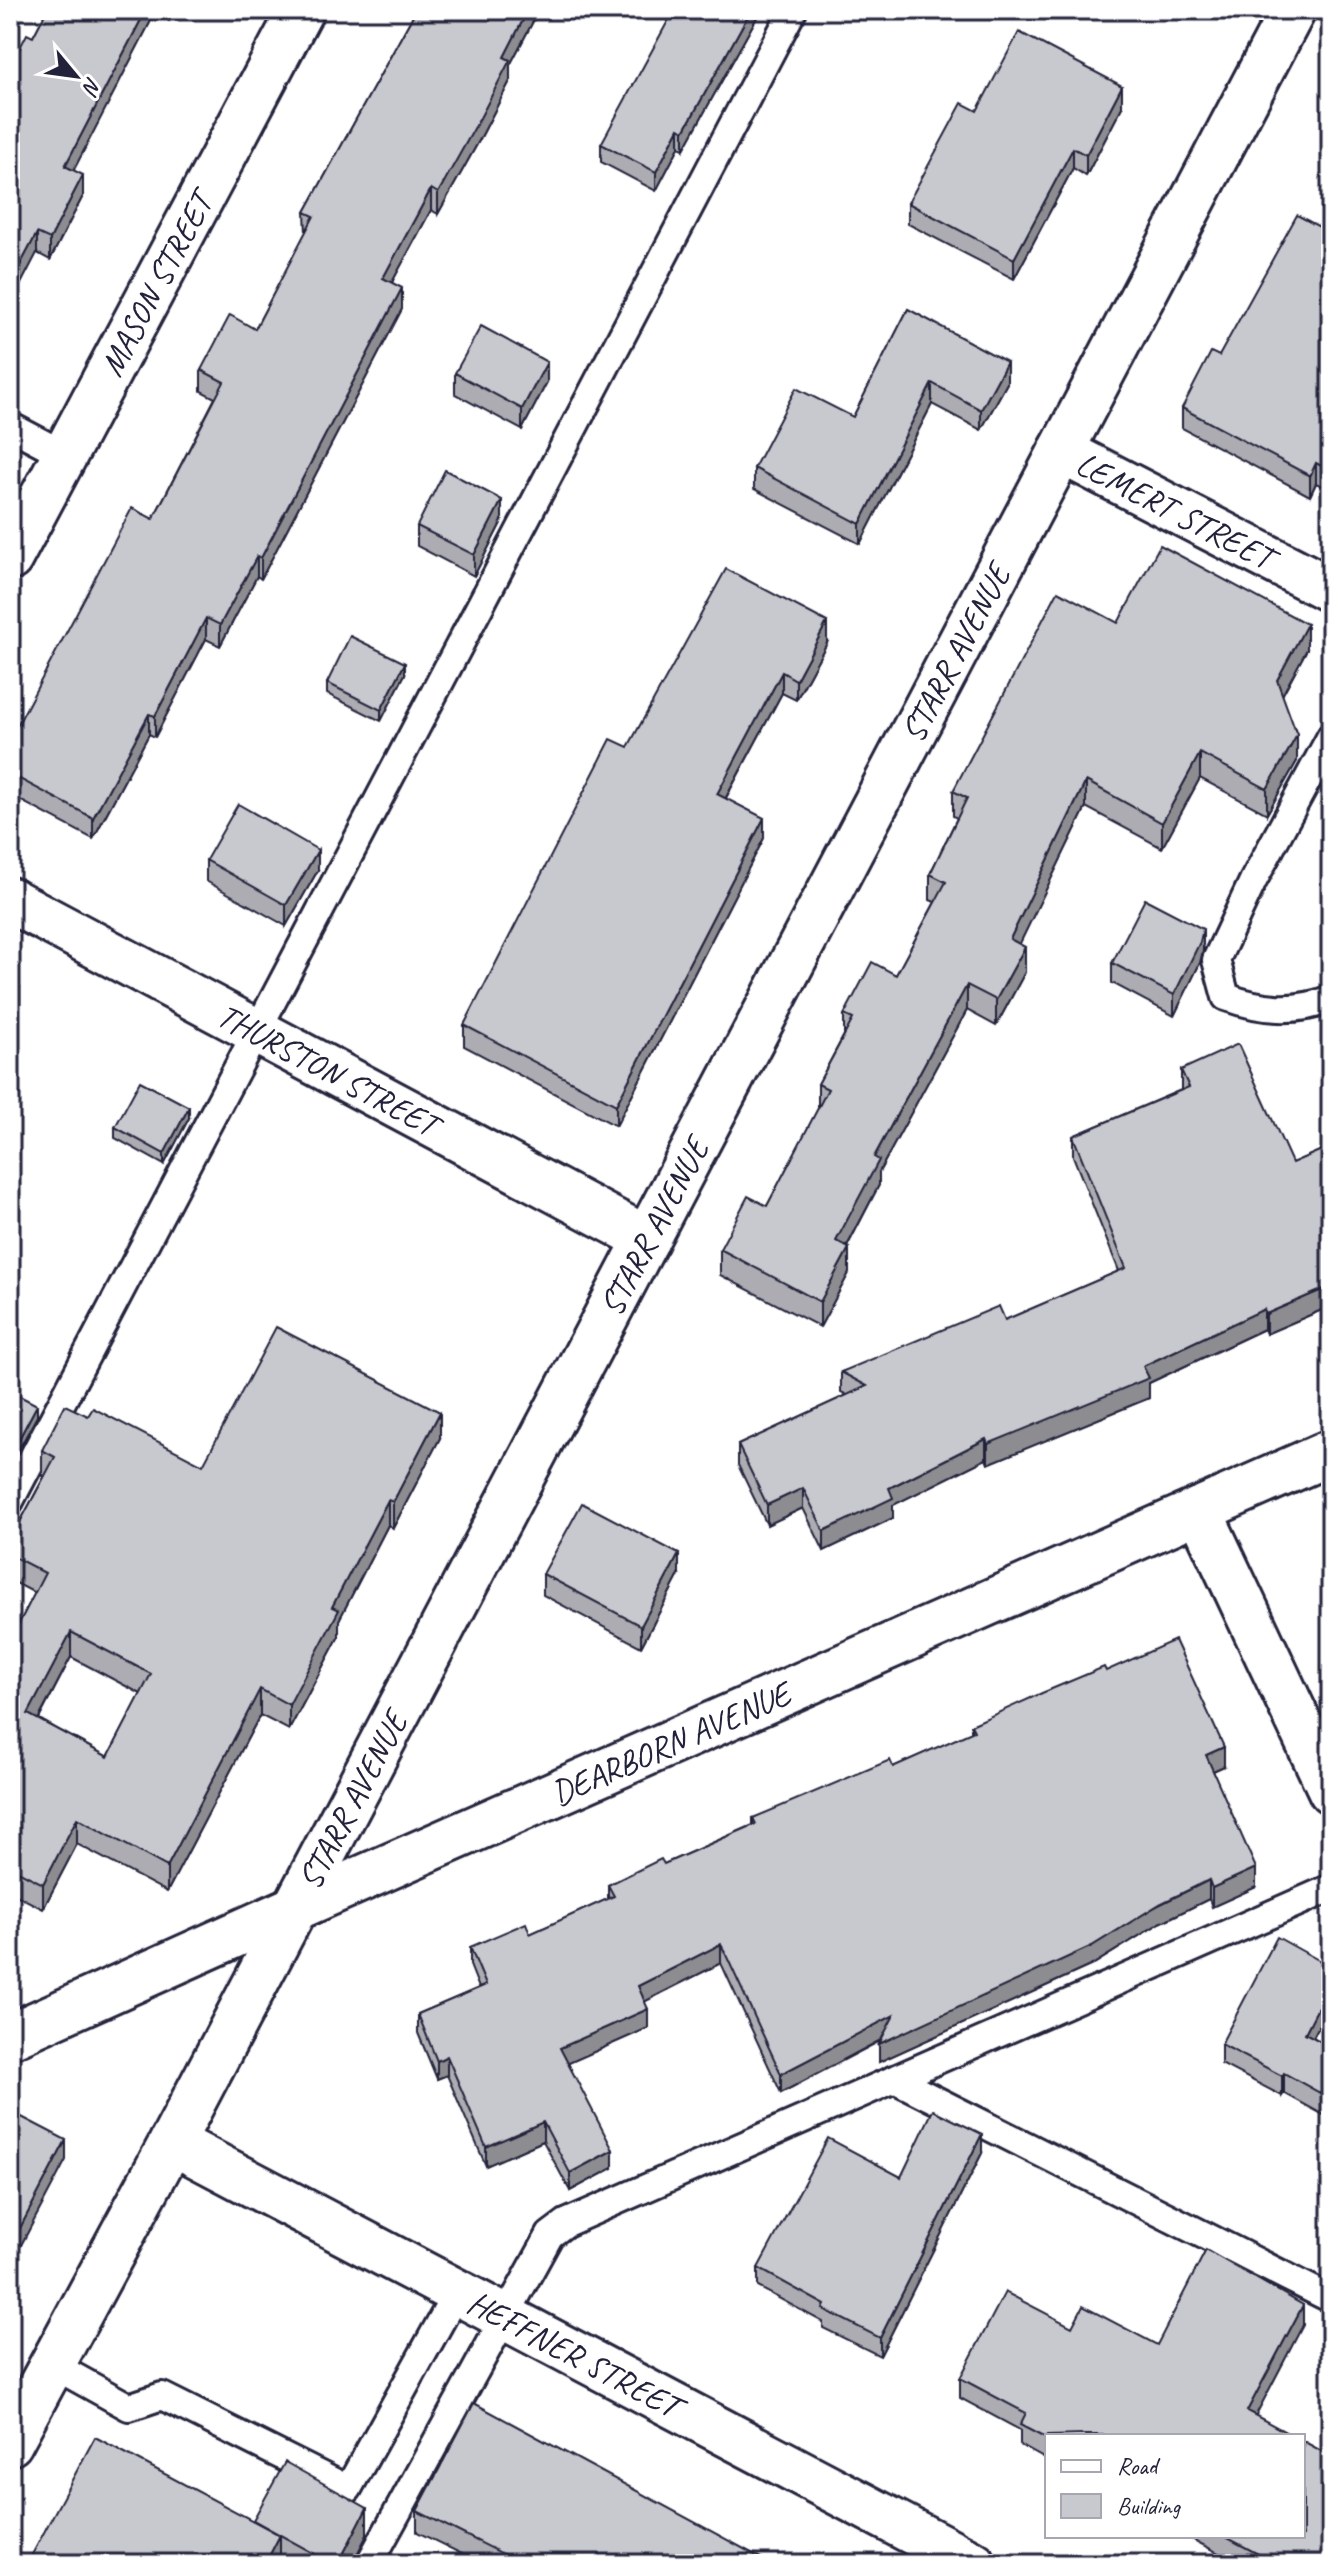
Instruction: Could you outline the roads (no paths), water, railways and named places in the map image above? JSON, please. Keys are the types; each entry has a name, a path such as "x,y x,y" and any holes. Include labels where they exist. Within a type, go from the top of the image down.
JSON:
{"street":[{"name":"MASON STREET","path":"10,558 301,10"},
{"name":"STARR AVENUE","path":"10,2443 172,2142 1293,10"},
{"name":"LEMERT STREET","path":"1061,451 1331,590"},
{"name":"THURSTON STREET","path":"10,900 647,1239"},
{"name":"DEARBORN AVENUE","path":"10,2036 1331,1452"},
{"path":"1199,1510 1331,1791"},
{"name":"HEFFNER STREET","path":"172,2142 974,2564"}],"lane":[{"path":"10,1501 793,10"},
{"path":"10,426 65,455"},
{"path":"1331,736 1253,881 1216,960 1226,997 1261,1009 1316,1005 1331,999"},
{"path":"369,2564 550,2235 566,2223 1331,1888"},
{"path":"894,2079 1331,2299"},
{"path":"53,2365 129,2407 162,2396 348,2489 457,2292"}]}
